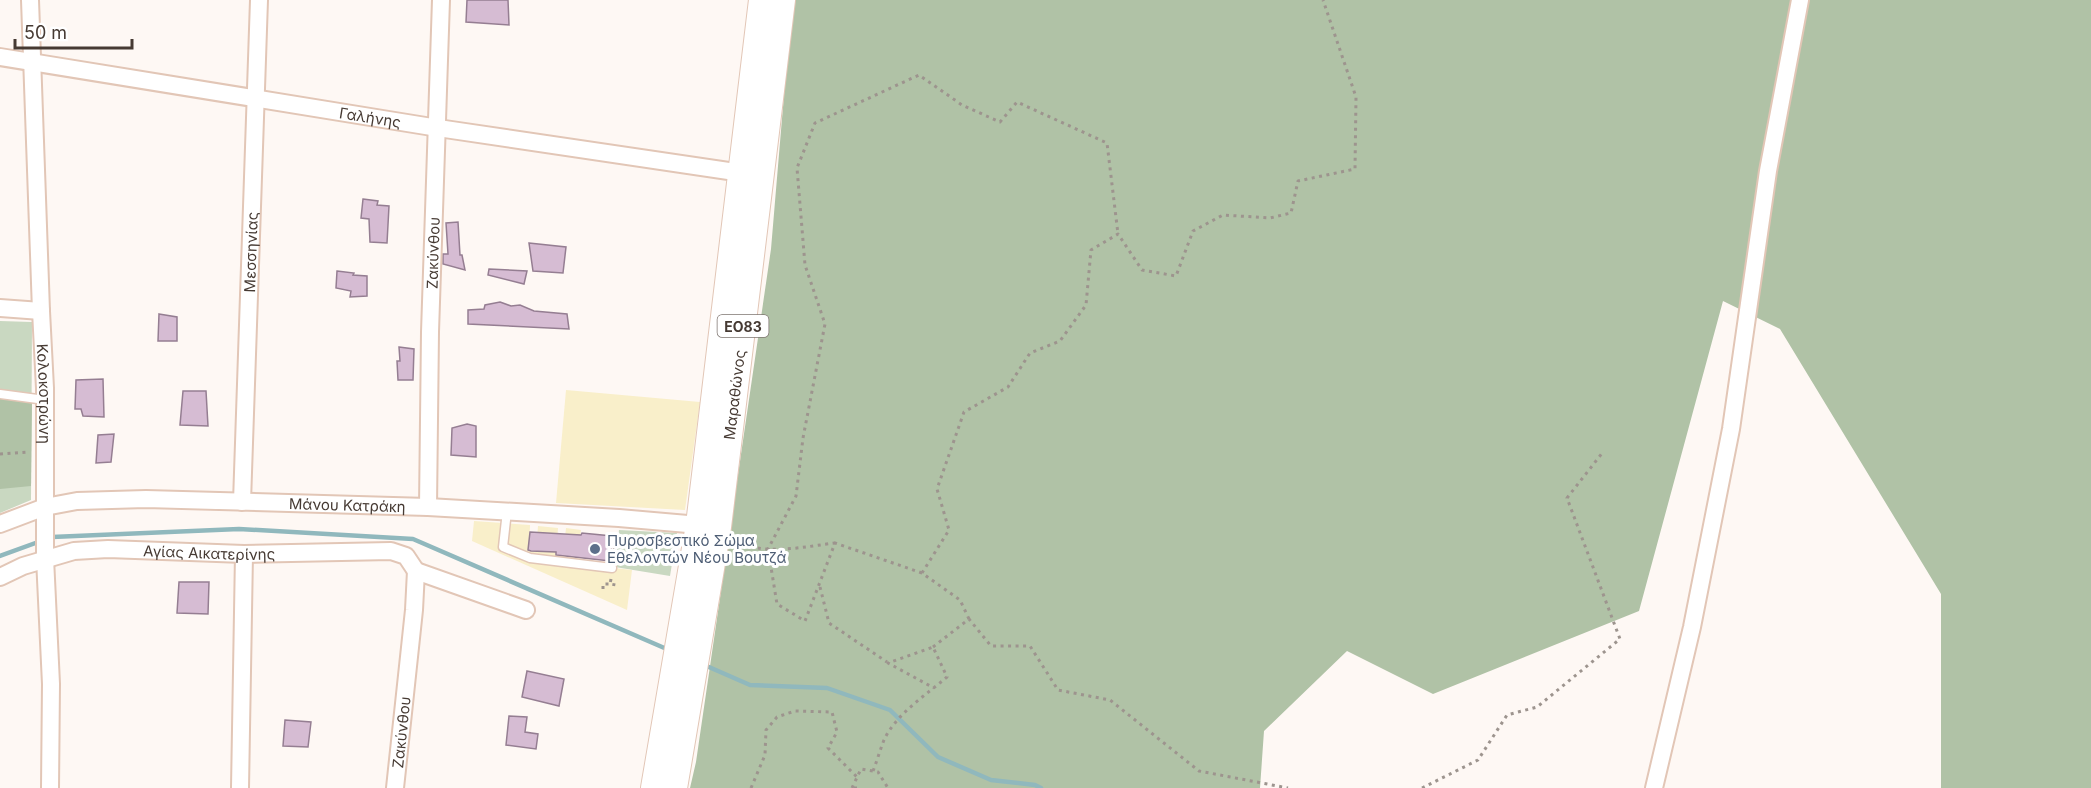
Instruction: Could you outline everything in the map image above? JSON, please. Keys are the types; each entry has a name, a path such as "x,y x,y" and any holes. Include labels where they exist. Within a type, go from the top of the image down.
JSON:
{"main road":[{"name":"Μαραθώνος","path":"709,526 742,173 762,0"},
{"name":"Μαραθώνος","path":"654,788 686,658 709,526 782,0"},
{"name":"Μαραθώνος","path":"674,788 686,658"}],"street":[{"name":"Κολοκοτρώνη","path":"30,0 45,400 45,555 51,684 50,788"},
{"name":"Μεσσηνίας","path":"242,502 259,0"},
{"name":"Ζακύνθου","path":"428,507 430,332 441,0"},
{"path":"1654,788 1692,627 1731,429 1770,161 1800,0"},
{"name":"Γαλήνης","path":"0,57 438,128 742,173"},
{"path":"0,308 41,311"},
{"name":"Μάνου Κατράκη","path":"0,524 45,507 76,501 146,499 428,507 620,518 709,526"},
{"name":"Αγίας Αικατερίνης","path":"0,577 45,555 108,549 244,554 391,551 406,556 416,571"},
{"path":"240,788 244,554"},
{"name":"Ζακύνθου","path":"395,788 416,571"},
{"path":"416,571 526,610"}],"lane":[{"path":"0,394 45,400"},
{"path":"507,511 503,547 530,558 612,568"}],"path":[{"path":"835,543 805,621 777,604 768,549 796,496 803,438 825,324 805,265 797,168 815,123 919,75 962,105 1000,122 1017,102 1107,143 1118,234 1143,270 1176,276 1193,231 1222,214 1270,218 1291,213 1298,181 1354,169 1356,97 1323,0"},
{"path":"922,573 949,530 938,489 964,412 1008,387 1030,352 1060,341 1086,305 1091,250 1118,234"},
{"path":"0,454 46,450"},
{"path":"1422,788 1478,760 1507,715 1537,707 1620,639 1567,498 1603,452"},
{"path":"610,584 620,518"},
{"path":"709,526 743,545 768,549 835,543 922,573 960,600 969,619 991,646 1030,646 1058,690 1110,700 1199,771 1288,788"},
{"path":"603,589 603,584 616,585"},
{"path":"819,585 829,623 888,663 934,688"},
{"path":"888,663 933,647 969,619"},
{"path":"873,771 885,739 899,719 947,677 933,647"},
{"path":"751,788 765,755 766,730 777,717 795,711 832,712 837,732 828,748 857,777"},
{"path":"860,788 853,788 861,769 878,772 888,788"}],"green space":[{"path":"792,0 2091,0 2091,788 1941,788 1941,594 1780,329 1723,301 1639,611 1433,694 1347,651 1264,731 1260,788 690,788 696,762 771,249"},
{"path":"0,321 32,322 31,500 0,513"},
{"path":"0,398 32,402 31,486 0,489"},
{"path":"619,530 677,533 670,576 615,567"}],"sand":[{"path":"566,390 700,402 685,510 556,503"},
{"path":"474,521 530,525 529,551 536,551 538,526 558,528 556,555 563,556 566,528 581,530 577,564 632,570 627,610 472,541"}],"building":[{"path":"467,0 508,0 509,25 466,22"},
{"path":"363,199 378,201 377,205 389,206 387,243 370,242 369,219 361,218"},
{"path":"458,222 460,255 462,255 465,270 443,264 443,254 448,254 446,223"},
{"path":"529,243 566,247 563,273 533,271"},
{"path":"489,269 527,271 524,284 488,275"},
{"path":"337,271 367,276 367,296 350,297 351,291 336,288"},
{"path":"500,302 511,306 520,305 534,311 567,314 569,329 468,324 468,310 484,309 485,305"},
{"path":"159,314 177,317 177,341 158,341"},
{"path":"399,347 414,349 413,380 398,380"},
{"path":"103,379 104,417 83,416 81,409 75,409 76,380"},
{"path":"183,391 206,391 208,426 180,425"},
{"path":"467,424 476,426 476,457 451,455 452,428"},
{"path":"114,434 111,462 96,463 98,435"},
{"path":"530,532 612,536 610,561 528,550"},
{"path":"179,582 209,582 208,614 177,613"},
{"path":"527,671 564,679 559,706 522,697"},
{"path":"509,716 527,717 525,732 538,734 536,749 506,745"},
{"path":"285,720 311,722 308,747 283,746"}],"waterway":[{"path":"0,556 52,537 239,529 413,539 669,650"},
{"path":"702,664 750,685 827,688 890,710 938,757 991,780 1035,785 1041,788"}],"place":[{"name":"Πυροσβεστικό Σώμα Εθελοντών Νέου Βουτζά","path":"595,549"}]}
